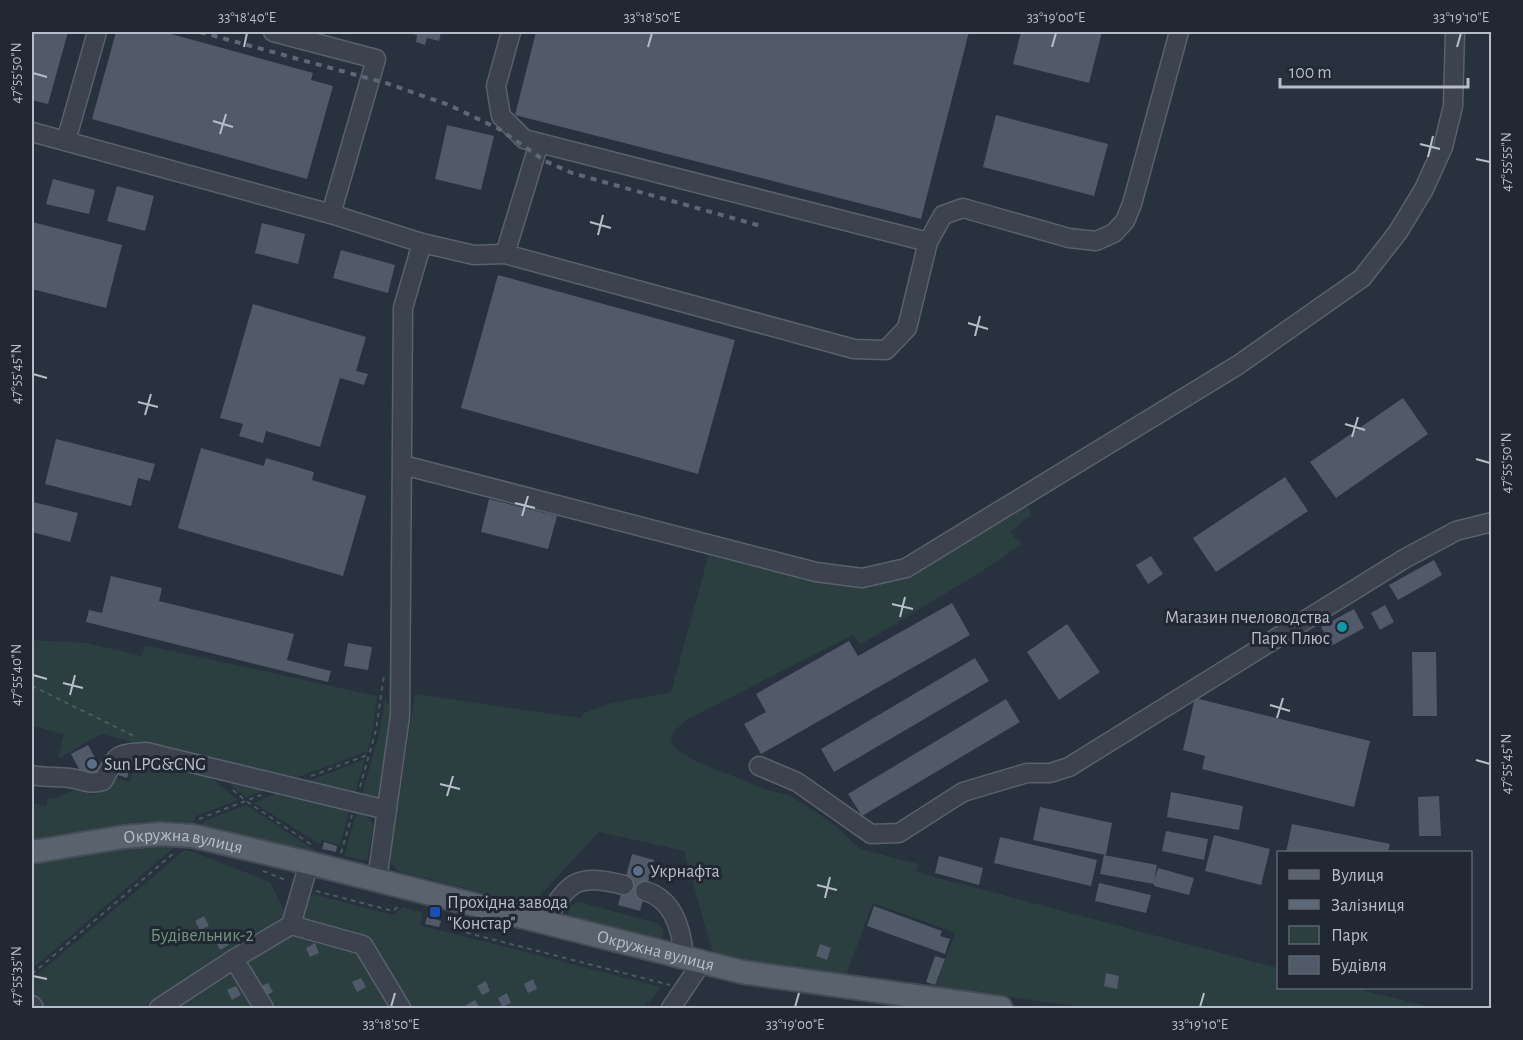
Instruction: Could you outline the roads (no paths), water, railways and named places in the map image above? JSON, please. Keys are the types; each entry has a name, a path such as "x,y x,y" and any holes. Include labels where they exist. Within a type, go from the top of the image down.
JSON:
{"main road":[{"name":"Окружна вулиця","path":"32,852 123,837 161,834 194,836 742,972 1001,1008"}],"street":[{"path":"66,141 97,32"},
{"path":"273,32 376,59 331,213"},
{"path":"511,32 496,87 501,116 524,139 928,242"},
{"path":"32,132 331,213 423,243 474,255 504,254 854,349 886,350 907,328 928,242 943,215 963,208 1069,238 1096,241 1114,233 1125,221 1132,204 1179,32"},
{"path":"403,465 816,572 862,578 906,568 1238,365 1362,278 1398,232 1424,189 1443,147 1453,106 1455,32"},
{"path":"504,254 539,143"},
{"path":"377,880 400,716 403,308 423,243"},
{"path":"759,766 797,782 871,834 899,833 963,792 1027,773 1050,773 1069,767 1404,559 1456,531 1491,522"},
{"path":"32,775 70,778 94,784 103,781 117,757 125,753 146,752 387,810"},
{"path":"159,1008 291,925 309,863"},
{"path":"543,923 568,887 577,882 591,879 624,885"},
{"path":"645,891 654,893 663,899 670,908 683,944 693,960 684,989 671,1008"},
{"path":"291,925 363,945 401,1008"},
{"path":"234,959 264,1008"}],"railway":[{"path":"200,32 389,84 449,105 499,129 545,161 572,173 761,226"}],"place":[{"name":"Магазин пчеловодства Парк Плюс","path":"1342,627"},
{"name":"Sun LPG&CNG","path":"92,764"},
{"name":"Укрнафта","path":"638,871"},
{"name":"Прохідна завода \"Констар\"","path":"435,912"}],"park label":[{"name":"Будівельник-2","path":"202,935"}]}
